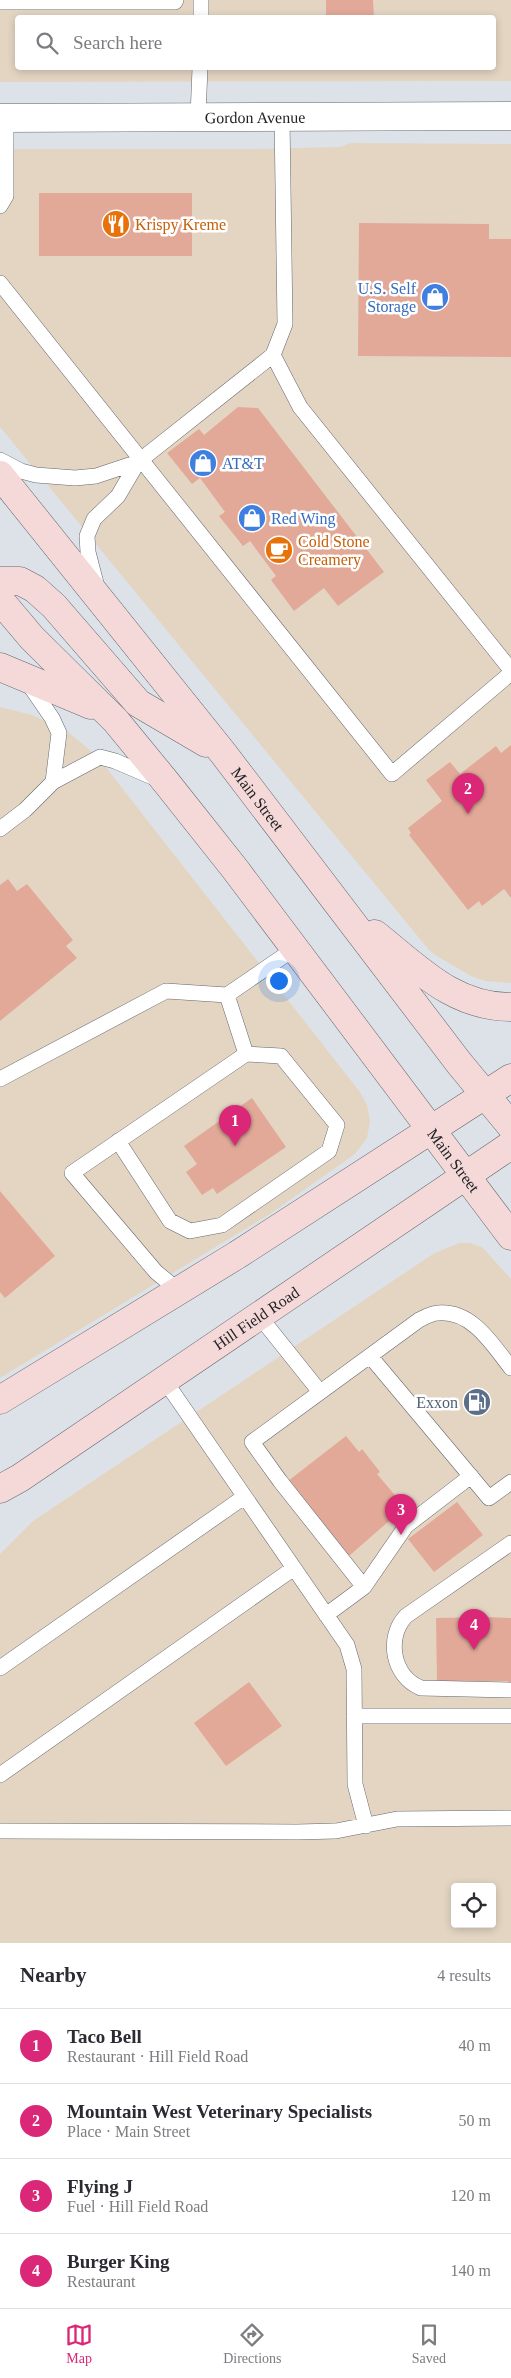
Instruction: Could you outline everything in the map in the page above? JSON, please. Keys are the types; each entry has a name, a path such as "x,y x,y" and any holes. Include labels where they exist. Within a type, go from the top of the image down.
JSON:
{"main road":[{"name":"Main Street","path":"0,475 101,603 223,752 511,1126"},
{"path":"0,581 20,581 35,589 54,606 138,703 223,752"},
{"name":"Main Street","path":"0,600 32,638 116,721 166,782 511,1236"},
{"path":"12,671 73,696 116,721"},
{"path":"345,910 448,991 488,1007 511,1008"},
{"path":"0,1398 179,1291 511,1078"},
{"name":"Hill Field Road","path":"0,1498 10,1484 260,1317 511,1145"}],"street":[{"name":"Gordon Avenue","path":"3,117 511,116"}],"lane":[{"path":"0,2 175,2 176,0"},
{"path":"201,0 201,15"},
{"path":"198,116 200,70"},
{"path":"0,206 6,196 3,117"},
{"path":"0,460 21,471 36,475 75,478 96,476 139,461 273,355 285,324 282,117"},
{"path":"0,283 139,461 392,774 511,671 300,407 273,355"},
{"path":"101,603 88,552 87,536 94,518 118,496 139,461"},
{"path":"12,671 47,710 59,733 53,782"},
{"path":"0,829 25,810 53,782 100,757 115,761 166,782"},
{"path":"0,1079 166,991 227,995 294,948"},
{"path":"227,995 246,1054"},
{"path":"118,1141 170,1221 190,1231 222,1225 329,1152 337,1125 281,1056 246,1054 118,1141 72,1173 156,1272 179,1291"},
{"path":"364,1587 280,1481 252,1442 419,1320 436,1313 455,1314 470,1322 483,1333 511,1368"},
{"path":"260,1317 320,1392"},
{"path":"370,1356 489,1498 511,1482"},
{"path":"165,1381 326,1615 344,1638 354,1669 354,1784 366,1826"},
{"path":"326,1615 364,1587 406,1526 471,1476"},
{"path":"0,1668 244,1497"},
{"path":"511,1543 406,1616 399,1623 393,1643 394,1652 403,1674 408,1680 421,1688 511,1690"},
{"path":"0,1775 294,1568"},
{"path":"354,1716 511,1716"},
{"path":"0,1832 297,1832 336,1830 397,1819 511,1818"}],"shaded area":[{"path":"0,0 511,0 511,81 0,82"},
{"path":"351,143 511,144 511,983 485,981 471,976 428,949 0,427 0,149 252,149 340,147"},
{"path":"0,707 32,715 67,731 97,756 360,1092 367,1105 370,1121 367,1138 355,1154 270,1214 0,1378"},
{"path":"459,1243 471,1243 483,1248 511,1279 511,1943 0,1943 0,1554 33,1521 433,1254"}],"building":[{"path":"326,0 373,0 374,15 326,15"},
{"name":"Krispy Kreme","path":"39,193 192,193 192,256 39,256"},
{"name":"U.S. Self Storage","path":"359,223 489,224 489,239 511,239 511,357 358,356"},
{"path":"238,407 258,408 384,572 338,606 324,588 294,611 271,580 276,576 250,541 243,546 219,516 225,512 200,478 192,484 167,453 199,429 204,435"},
{"path":"511,745 511,898 504,889 482,906 479,901 468,910 409,835 411,833 408,828 442,801 426,780 450,762 460,774 496,746 501,753"},
{"path":"8,879 17,891 27,884 73,940 66,946 77,958 0,1021 0,885"},
{"path":"252,1098 286,1147 217,1194 213,1188 202,1195 186,1172 197,1164 184,1146"},
{"path":"0,1191 55,1256 5,1298 0,1292"},
{"path":"346,1436 359,1452 362,1449 380,1472 377,1474 405,1507 349,1556 288,1481"},
{"path":"457,1502 483,1535 434,1572 408,1539"},
{"path":"436,1618 511,1618 511,1688 508,1688 508,1681 437,1681"},
{"path":"249,1682 282,1726 226,1766 194,1723"}],"place":[{"name":"Krispy Kreme","path":"116,224"},
{"name":"U.S. Self Storage","path":"435,297"},
{"name":"AT&T","path":"203,463"},
{"name":"Red Wing","path":"252,518"},
{"name":"Cold Stone Creamery","path":"279,550"},
{"name":"Mountain West Veterinary Specialists","path":"468,814"},
{"name":"Taco Bell","path":"235,1146"},
{"name":"Exxon","path":"477,1402"},
{"name":"Flying J","path":"401,1535"},
{"name":"Burger King","path":"474,1650"}]}
